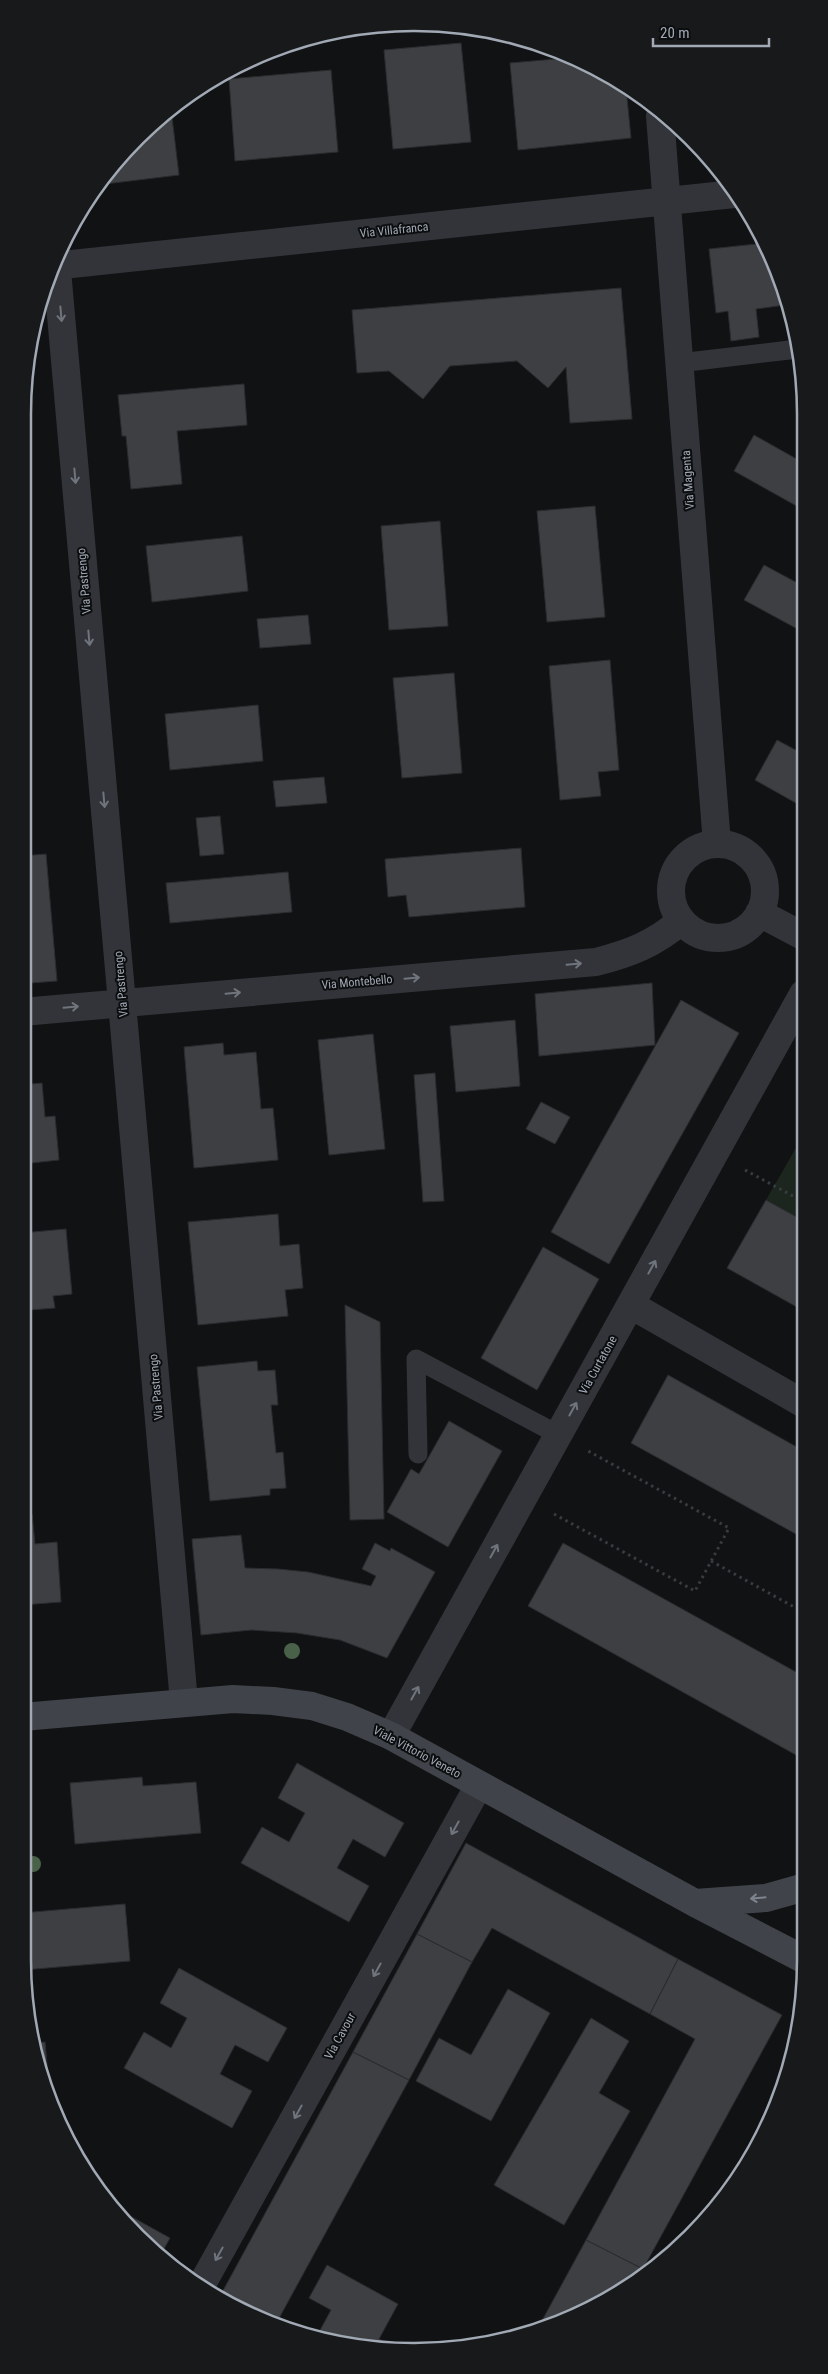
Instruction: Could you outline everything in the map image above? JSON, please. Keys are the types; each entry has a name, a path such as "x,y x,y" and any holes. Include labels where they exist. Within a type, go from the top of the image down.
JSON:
{"main road":[{"name":"Viale Vittorio Veneto","path":"31,1716 233,1699 273,1701 312,1706 347,1717 391,1736 695,1903 797,1955"},
{"path":"695,1903 766,1898 797,1889"}],"street":[{"name":"Via Magenta","path":"660,121 717,844"},
{"name":"Via Villafranca","path":"62,263 666,203 728,195"},
{"name":"Via Pastrengo","path":"56,279 184,1702"},
{"path":"717,844 736,848 753,860 762,874 765,897 760,914 741,932 725,938 709,938 693,932 681,921 672,901 671,884 677,868 687,855 701,847 717,844"},
{"path":"760,914 797,933"},
{"name":"Via Montebello","path":"31,1011 596,962 641,948 663,936 681,921"},
{"name":"Via Curtatone","path":"391,1736 797,1007"},
{"path":"631,1305 797,1400"},
{"name":"Via Cavour","path":"204,2280 479,1785"}],"lane":[{"path":"679,363 791,350"},
{"path":"418,1454 416,1359 559,1435"}],"path":[{"path":"715,1153 797,1198"},
{"path":"524,1497 695,1591 729,1528 559,1435"},
{"path":"711,1561 797,1609"}],"shaded area":[{"path":"797,1146 797,1217 766,1200"}],"building":[{"path":"461,43 471,142 393,149 384,50"},
{"path":"557,59 583,71 627,96 631,138 518,150 510,63"},
{"path":"331,70 338,152 235,161 229,80"},
{"path":"172,118 179,175 108,184 143,143"},
{"path":"756,244 768,268 781,306 756,309 759,337 731,341 728,311 716,313 709,249"},
{"path":"621,288 632,419 570,423 566,367 548,388 517,361 450,366 423,399 389,371 357,373 352,310"},
{"path":"244,384 247,425 177,431 182,484 131,489 126,436 122,436 118,395"},
{"path":"754,435 797,459 797,506 734,471"},
{"path":"595,506 605,617 547,622 537,511"},
{"path":"440,521 448,626 389,630 381,526"},
{"path":"242,536 248,591 152,602 146,546"},
{"path":"764,565 797,583 797,629 744,600"},
{"path":"308,615 311,644 260,648 257,619"},
{"path":"610,660 619,770 598,772 601,796 560,800 549,666"},
{"path":"454,673 462,773 402,778 393,678"},
{"path":"258,705 263,761 170,770 165,714"},
{"path":"777,740 797,751 797,804 755,780"},
{"path":"324,777 327,803 276,807 273,781"},
{"path":"220,816 224,854 200,856 196,818"},
{"path":"521,848 525,907 409,917 406,895 388,897 385,859"},
{"path":"46,854 57,981 31,983 31,855"},
{"path":"288,872 292,912 170,923 166,883"},
{"path":"652,983 655,1045 539,1056 535,994"},
{"path":"681,1000 739,1033 609,1264 551,1232"},
{"path":"515,1020 520,1086 456,1092 450,1026"},
{"path":"373,1034 385,1149 329,1155 318,1040"},
{"path":"223,1043 224,1055 256,1052 261,1109 273,1108 278,1160 194,1168 184,1047"},
{"path":"435,1073 444,1201 423,1202 414,1075"},
{"path":"42,1083 45,1117 55,1116 59,1160 31,1163 31,1084"},
{"path":"541,1102 570,1117 555,1144 526,1129"},
{"path":"766,1200 797,1217 797,1307 727,1268"},
{"path":"278,1214 280,1246 299,1244 303,1288 285,1290 288,1316 198,1325 188,1222"},
{"path":"66,1229 72,1294 53,1296 55,1308 31,1310 31,1232"},
{"path":"543,1247 599,1279 537,1390 481,1358"},
{"path":"345,1305 380,1322 384,1519 350,1520"},
{"path":"257,1361 258,1371 275,1370 278,1405 271,1405 276,1453 283,1452 286,1488 270,1489 270,1495 210,1501 197,1367"},
{"path":"668,1375 797,1447 797,1535 631,1443"},
{"path":"449,1421 502,1451 448,1547 387,1512 411,1469 419,1474"},
{"path":"31,1514 35,1544 57,1542 61,1602 31,1604"},
{"path":"241,1535 245,1568 308,1572 371,1586 376,1576 362,1569 375,1543 390,1551 391,1548 435,1572 387,1658 340,1640 297,1633 251,1630 201,1635 192,1539"},
{"path":"563,1543 797,1673 797,1756 528,1606"},
{"path":"297,1763 404,1823 385,1857 353,1839 337,1868 369,1886 349,1922 241,1863 262,1827 289,1842 305,1813 278,1798"},
{"path":"142,1777 143,1786 196,1782 201,1833 75,1844 70,1783"},
{"path":"466,1843 678,1959 650,2014 492,1928 472,1962 417,1934"},
{"path":"125,1904 130,1961 31,1969 31,1912"},
{"path":"417,1934 472,1962 409,2080 353,2052"},
{"path":"678,1959 782,2015 645,2265 641,2268 586,2240 695,2039 650,2014"},
{"path":"179,1968 287,2028 268,2062 235,2045 220,2074 252,2091 232,2128 124,2068 144,2032 171,2048 187,2018 160,2003"},
{"path":"508,1989 550,2013 491,2121 416,2081 439,2038 471,2055"},
{"path":"591,2018 629,2041 599,2093 630,2111 564,2225 494,2185"},
{"path":"41,2042 45,2042 48,2070 44,2059"},
{"path":"353,2052 409,2080 279,2318 223,2291"},
{"path":"129,2215 170,2238 164,2249"},
{"path":"586,2240 641,2268 583,2303 542,2320"},
{"path":"327,2265 398,2304 379,2339 383,2341 320,2331 331,2310 309,2298"}]}
